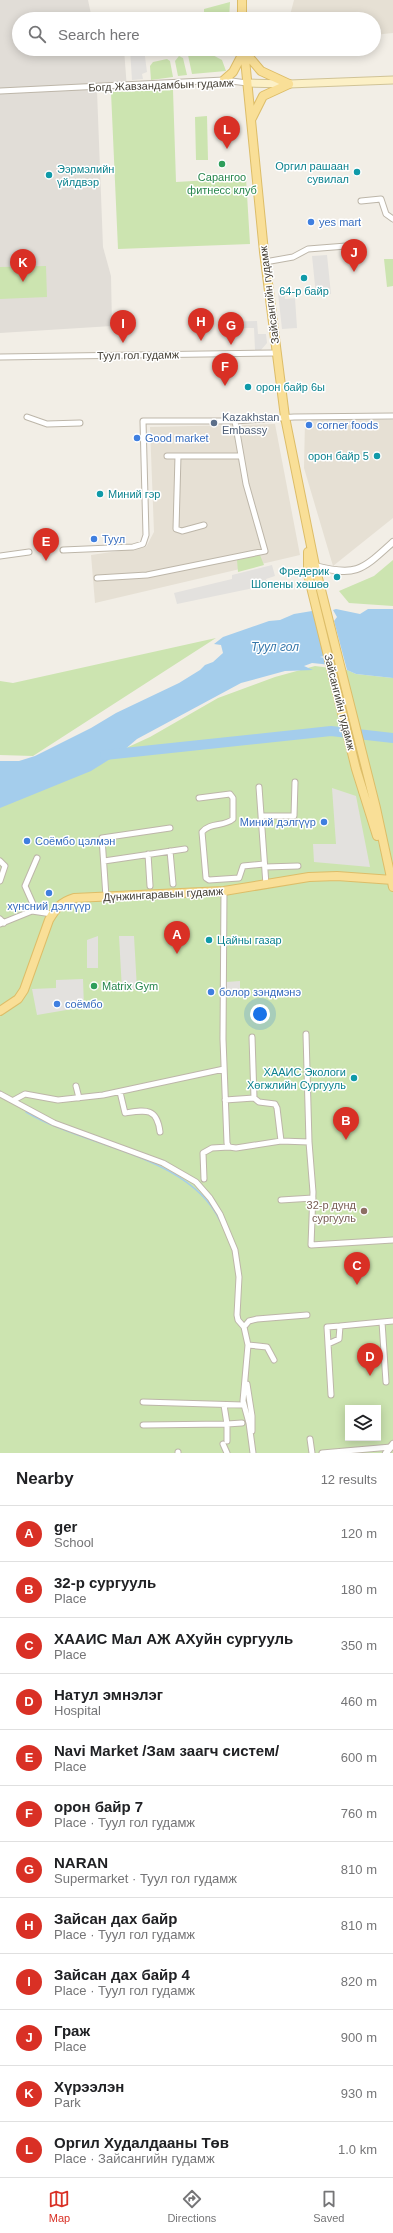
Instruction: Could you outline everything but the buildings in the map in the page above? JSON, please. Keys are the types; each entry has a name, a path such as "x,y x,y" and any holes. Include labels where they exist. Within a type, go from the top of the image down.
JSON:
{"main road":[{"path":"242,0 242,12"},
{"path":"224,80 233,72 241,56"},
{"name":"Зайсангийн гудамж","path":"245,56 265,262 285,417 320,588 390,863 392,882"},
{"path":"249,56 261,71 289,84"},
{"name":"Богд Жавзандамбын гудамж","path":"247,83 289,84 393,80"},
{"path":"251,121 263,96 289,84"},
{"name":"Зайсангийн гудамж","path":"309,540 308,574 356,769 390,863"},
{"name":"Дүнжингаравын гудамж","path":"0,1011 18,999 24,990 30,980 44,932 52,914 62,902 68,900 224,891 309,877 337,876 392,882"}],"street":[{"name":"Богд Жавзандамбын гудамж","path":"0,91 224,80 247,83"},
{"path":"361,201 381,199 386,214 393,219"},
{"path":"265,262 293,257 308,249 359,245"},
{"name":"Туул гол гудамж","path":"0,357 276,353"},
{"path":"63,550 133,547 143,544 146,535 143,421 235,421 285,417 393,416"},
{"path":"27,417 47,424 80,423"},
{"path":"97,578 147,575 265,551 240,456 235,421"},
{"path":"167,456 240,456"},
{"path":"178,456 176,529 182,531 204,525"},
{"path":"315,566 348,572 358,570 368,564 393,542"},
{"path":"0,556 29,552"},
{"path":"261,816 294,816 295,782"},
{"path":"259,787 266,885"},
{"path":"199,798 226,793 230,794 233,798 233,819 230,822 209,826 202,832 206,878 208,880 239,878 243,866 298,866"},
{"path":"106,897 102,838 170,828"},
{"path":"104,861 185,849"},
{"path":"170,851 173,884"},
{"path":"148,854 150,886"},
{"path":"32,911 33,904 25,886 37,858"},
{"path":"0,861 5,866 0,881"},
{"path":"224,891 224,1069 227,1142 229,1146"},
{"path":"0,918 2,924 32,911 52,914"},
{"path":"306,1034 308,1142 313,1198 311,1245 393,1240"},
{"path":"252,1037 254,1098"},
{"path":"14,1100 26,1094 50,1099 79,1098 120,1092 224,1069"},
{"path":"76,1086 79,1098"},
{"path":"120,1092 125,1113 146,1110 152,1113 159,1120 160,1132"},
{"path":"0,1094 14,1100 54,1123 163,1163 196,1182 218,1210 235,1250 239,1277 237,1315 238,1320 244,1327 248,1345 243,1404 251,1436 253,1453"},
{"path":"225,1100 254,1098 259,1102 275,1104 281,1141"},
{"path":"204,1179 203,1153 212,1148 229,1146 236,1148 281,1141 308,1142"},
{"path":"281,1200 313,1198"},
{"path":"244,1327 252,1320 307,1315"},
{"path":"330,1395 327,1327 393,1321"},
{"path":"382,1322 386,1382"},
{"path":"328,1344 339,1339 340,1326"},
{"path":"248,1345 266,1347 274,1360"},
{"path":"246,1380 252,1416 251,1436"},
{"path":"143,1402 224,1405 243,1404"},
{"path":"224,1405 227,1424 225,1443 227,1453"},
{"path":"143,1425 242,1423"},
{"path":"310,1439 312,1453"},
{"path":"322,1453 392,1446"},
{"path":"386,1453 392,1446"}],"shaded area":[{"path":"0,0 88,0 91,12 12,12 12,56 125,56 127,89 97,91 103,247 111,276 112,326 0,333"},
{"path":"294,0 393,0 393,33 381,34 381,12 291,12"},
{"path":"130,56 145,56 147,72 142,74 143,79 132,80"},
{"path":"327,255 331,294 316,295 312,256"},
{"path":"284,292 285,299 295,298 297,328 282,329 278,293"},
{"path":"257,321 258,334 266,334 267,343 261,350 255,350 254,328 221,328 221,322"},
{"path":"305,420 393,420 393,518 333,566 304,468"},
{"path":"275,424 300,555 95,603 91,555 146,547 154,532 150,427"},
{"path":"272,565 275,576 266,579 268,585 177,604 174,593 232,579 232,575"},
{"path":"332,788 356,796 370,867 314,862 313,844 336,844"},
{"path":"98,936 98,968 87,968 87,940"},
{"path":"119,936 134,936 137,989 122,990"},
{"path":"83,979 84,1007 37,1015 32,989 56,988 56,980"},
{"path":"240,981 240,993 226,994 226,982"}],"green space":[{"path":"230,2 229,12 204,12 204,9"},
{"path":"179,56 183,58 187,75 178,76 175,61"},
{"path":"188,56 214,56 222,60 226,71 192,74"},
{"path":"167,59 170,61 173,77 151,80 150,66 153,62"},
{"path":"173,90 176,182 246,178 250,244 118,249 111,92"},
{"path":"207,116 208,160 196,160 195,117"},
{"path":"384,259 393,259 393,286 387,287"},
{"path":"46,266 47,297 0,299 0,267"},
{"path":"260,555 264,565 238,572 237,560"},
{"path":"393,560 393,606 349,603 339,591 374,576"},
{"path":"216,638 33,756 0,755 0,681 13,683"},
{"path":"315,666 347,670 356,674 393,678 393,1453 0,1453 0,806 150,737 218,698 275,677"}],"water":[{"path":"336,609 360,614 368,609 393,609 393,678 356,674 347,670 334,621 337,617 333,610"},
{"name":"Туул гол","path":"318,610 329,655 320,657 330,659 332,665 312,663 304,666 313,670 285,671 241,683 137,739 123,751 91,771 0,808 0,761 19,761 35,756 91,728 116,713 179,683 200,670 205,665 213,662 223,653 221,645 214,644 223,637 269,621 280,620 294,614"}],"waterway":[{"name":"Туул гол","path":"105,755 331,731 393,738"},
{"path":"26,1112 50,1124 134,1155 161,1167 185,1181 205,1199 220,1221"}],"place":[{"name":"Оргил Худалдааны Төв","path":"227,149"},
{"name":"Сарангоо фитнесс клуб","path":"222,164"},
{"name":"Оргил рашаан сувилал","path":"357,172"},
{"name":"Ээрмэлийн үйлдвэр","path":"49,175"},
{"name":"yes mart","path":"311,222"},
{"name":"Граж","path":"354,272"},
{"name":"64-р байр","path":"304,278"},
{"name":"Хүрээлэн","path":"23,282"},
{"name":"Зайсан дах байр","path":"201,341"},
{"name":"Зайсан дах байр 4","path":"123,343"},
{"name":"NARAN","path":"231,345"},
{"name":"орон байр 7","path":"225,386"},
{"name":"орон байр 6ы","path":"248,387"},
{"name":"Kazakhstan Embassy","path":"214,423"},
{"name":"corner foods","path":"309,425"},
{"name":"Good market","path":"137,438"},
{"name":"орон байр 5","path":"377,456"},
{"name":"Миний гэр","path":"100,494"},
{"name":"Туул","path":"94,539"},
{"name":"Navi Market /Зам заагч систем/","path":"46,561"},
{"name":"Фредерик Шопены хөшөө","path":"337,577"},
{"name":"Миний дэлгүүр","path":"324,822"},
{"name":"Соёмбо цэлмэн","path":"27,841"},
{"name":"хүнсний дэлгүүр","path":"49,893"},
{"name":"Цайны газар","path":"209,940"},
{"name":"ger","path":"177,954"},
{"name":"Matrix Gym","path":"94,986"},
{"name":"болор зэндмэнэ","path":"211,992"},
{"name":"соёмбо","path":"57,1004"},
{"name":"ХААИС Экологи Хөгжлийн Сургууль","path":"354,1078"},
{"name":"32-р сургууль","path":"346,1140"},
{"name":"32-р дунд сургууль","path":"364,1211"},
{"name":"ХААИС Мал АЖ АХуйн сургууль","path":"357,1285"},
{"name":"Натул эмнэлэг","path":"370,1376"}]}
